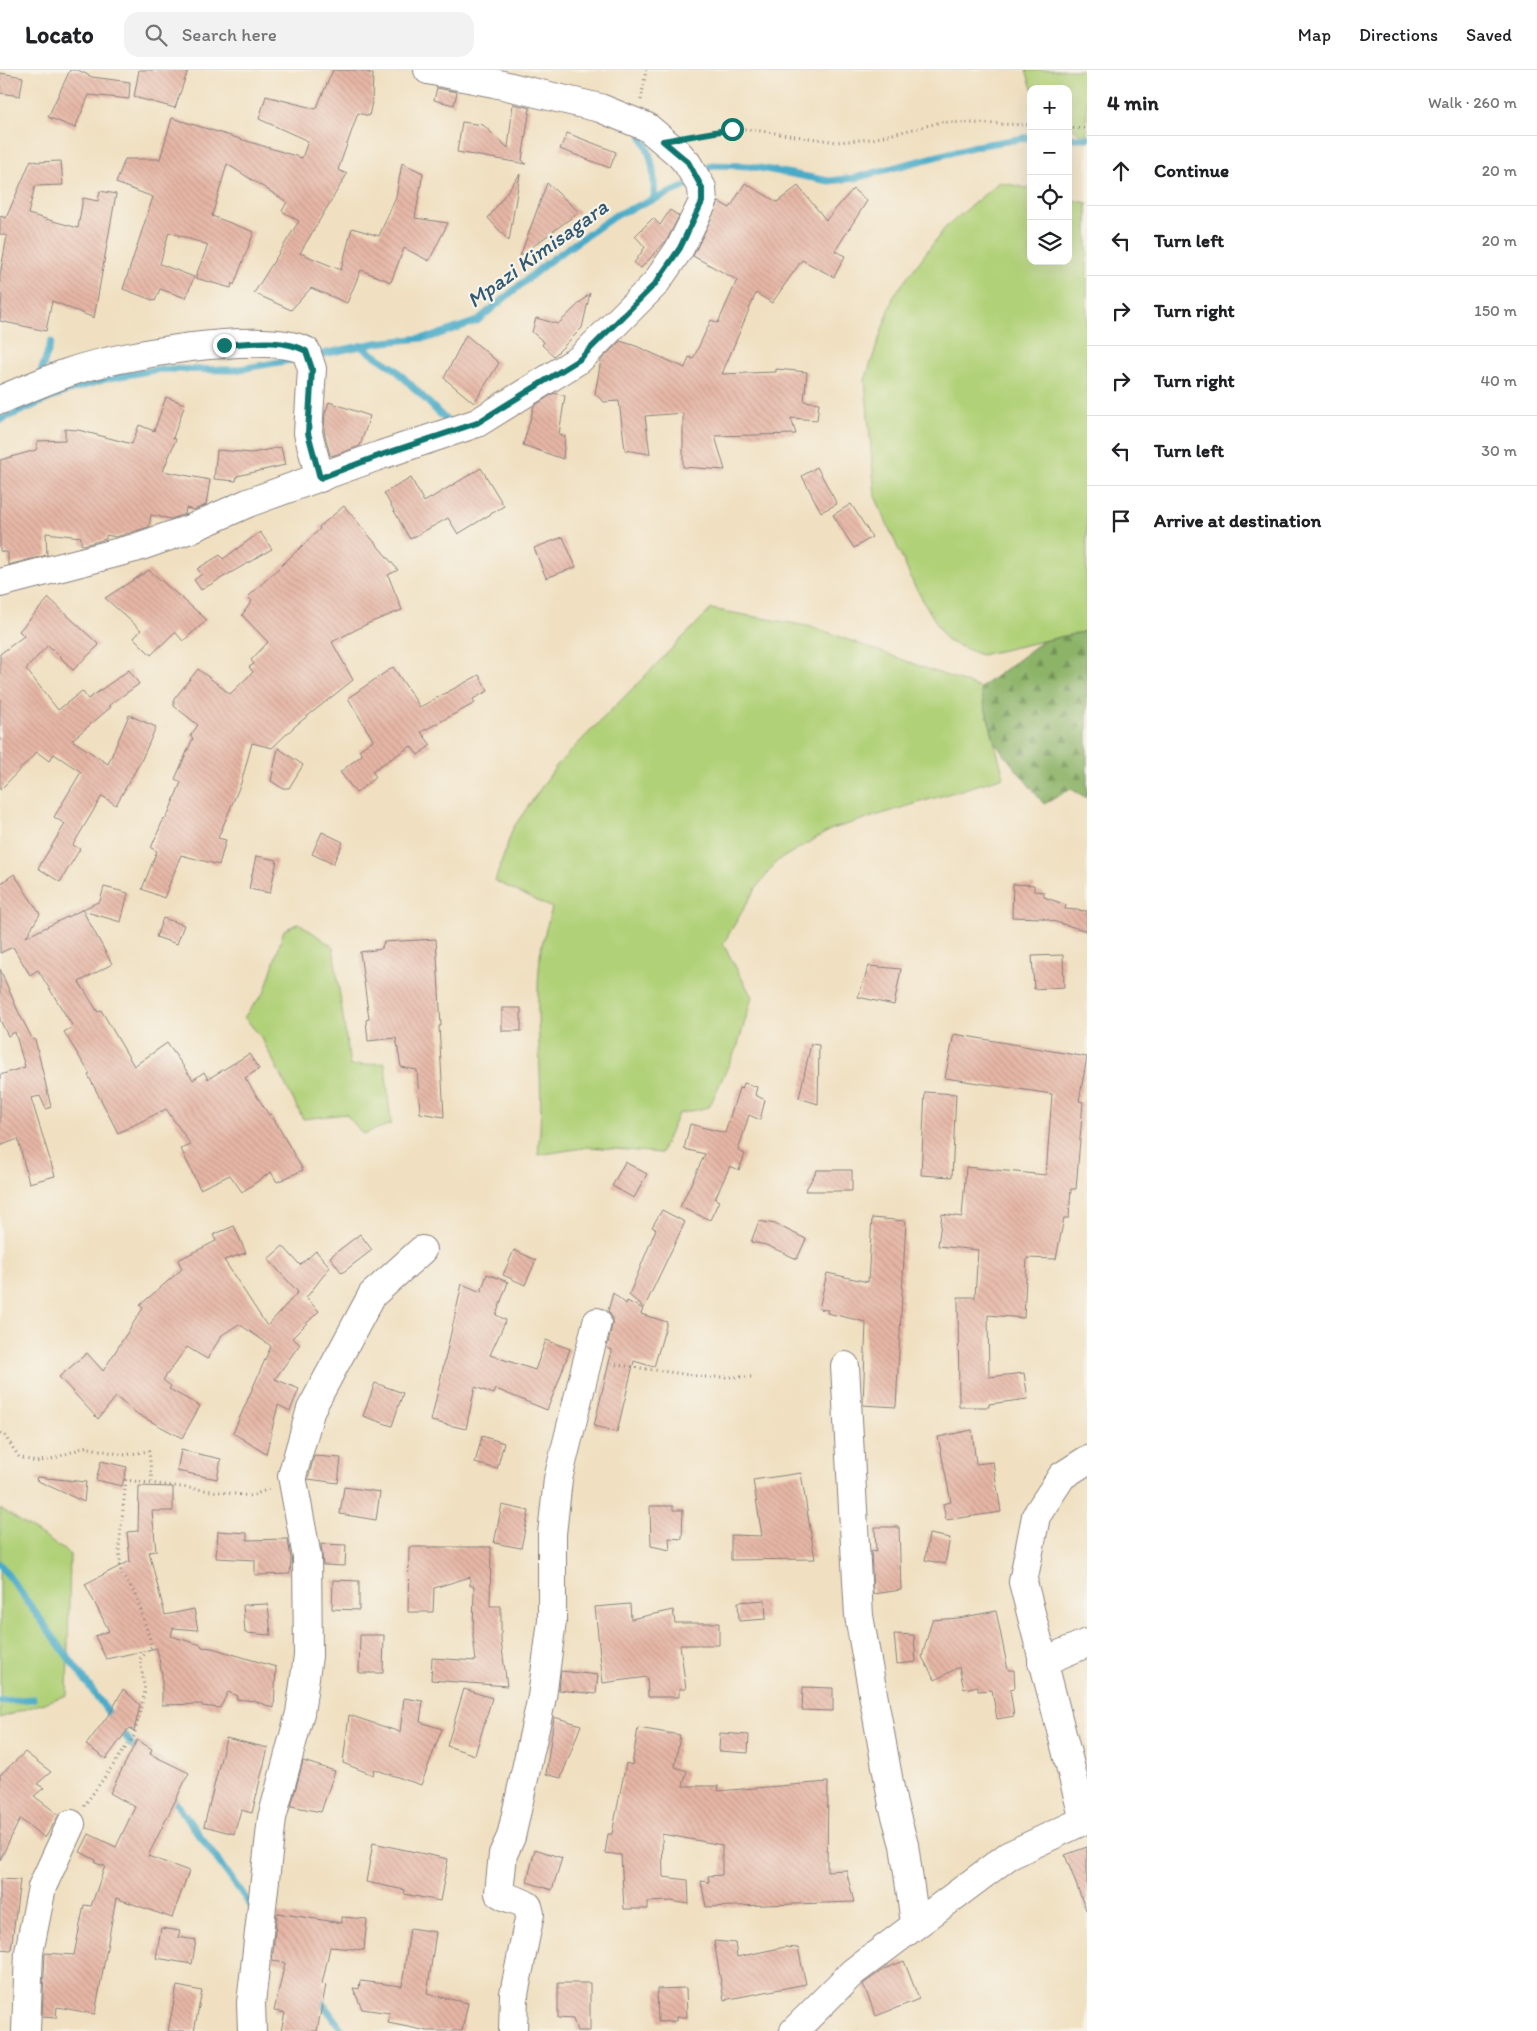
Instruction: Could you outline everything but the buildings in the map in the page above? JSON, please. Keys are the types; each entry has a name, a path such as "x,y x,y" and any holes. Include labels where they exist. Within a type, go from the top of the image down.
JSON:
{"street":[{"path":"0,583 135,548 190,529 248,503 477,423 580,359 655,284 694,222 702,202 696,178 663,141 647,128 600,108 428,70"},
{"path":"0,400 68,373 106,362 168,350 253,342 296,345 306,351 312,369 308,433 320,478"},
{"path":"252,2031 252,2003 272,1818 300,1713 308,1656 307,1557 292,1476 311,1408 372,1295 422,1250"},
{"path":"513,2031 514,1994 530,1914 528,1906 523,1902 505,1898 499,1893 503,1854 511,1837 542,1697 552,1621 552,1534 558,1478 596,1322"},
{"path":"845,1366 860,1616 893,1805 904,1845 915,1923"},
{"path":"794,2031 853,1972 915,1923 1008,1856 1086,1820 1042,1662 1023,1582 1036,1516 1062,1476 1087,1460"},
{"path":"1042,1662 1087,1643"},
{"path":"26,2031 29,1952 42,1887 71,1824"}],"path":[{"path":"663,141 732,129 748,129 837,142 872,138 942,122 1027,125"},
{"path":"1072,128 1087,129"},
{"path":"587,1357 619,1366 704,1376 754,1377"},
{"path":"0,1433 5,1436 19,1457 36,1462 55,1458 85,1447 124,1455 149,1451 152,1483"},
{"path":"71,1824 134,1736 145,1691 140,1659 152,1646 136,1594 121,1573 119,1547 126,1480 251,1496 274,1487 292,1476"}],"green space":[{"path":"1026,70 1087,70 1087,139 1072,127 1072,85 1031,85"},
{"path":"999,182 1027,188 1027,265 1072,265 1072,200 1087,203 1087,631 981,655 947,641 914,585 875,496 865,380 894,295 945,228"},
{"path":"711,609 813,627 980,688 1004,777 832,829 777,861 756,888 723,944 752,997 738,1045 709,1107 678,1114 661,1153 589,1147 538,1155 541,1105 538,980 541,950 552,908 495,881 513,828 557,765"},
{"path":"1087,631 1087,798 1071,789 1044,804 995,743 980,688 1043,641"},
{"path":"299,923 333,947 350,1066 385,1063 391,1124 363,1134 346,1114 303,1119 261,1037 244,1017 265,991 284,930"},
{"path":"0,1508 70,1554 67,1695 0,1718"}],"waterway":[{"path":"642,137 649,152 652,167 654,199"},
{"name":"Mpazi Kimisagara","path":"700,174 712,165 749,166 829,181 855,178 976,146 1027,138"},
{"name":"Mpazi Kimisagara","path":"1072,138 1087,138"},
{"name":"Mpazi Kimisagara","path":"313,356 376,343 431,337 477,321 548,262 616,215 684,187 691,181"},
{"path":"40,375 51,342"},
{"path":"360,346 394,368 451,425"},
{"name":"Mpazi Kimisagara","path":"0,420 64,392 109,378 160,369 234,370 297,359"},
{"path":"0,1564 138,1753"},
{"path":"0,1701 33,1699"},
{"path":"170,1795 254,1910"},
{"path":"318,1997 343,2031"}],"route":[{"path":"224,345 253,342 296,345 306,351 312,369 308,433 320,478 381,455 477,423 580,359 655,284 680,248 702,202 702,188 688,162 663,141 732,129"}]}
